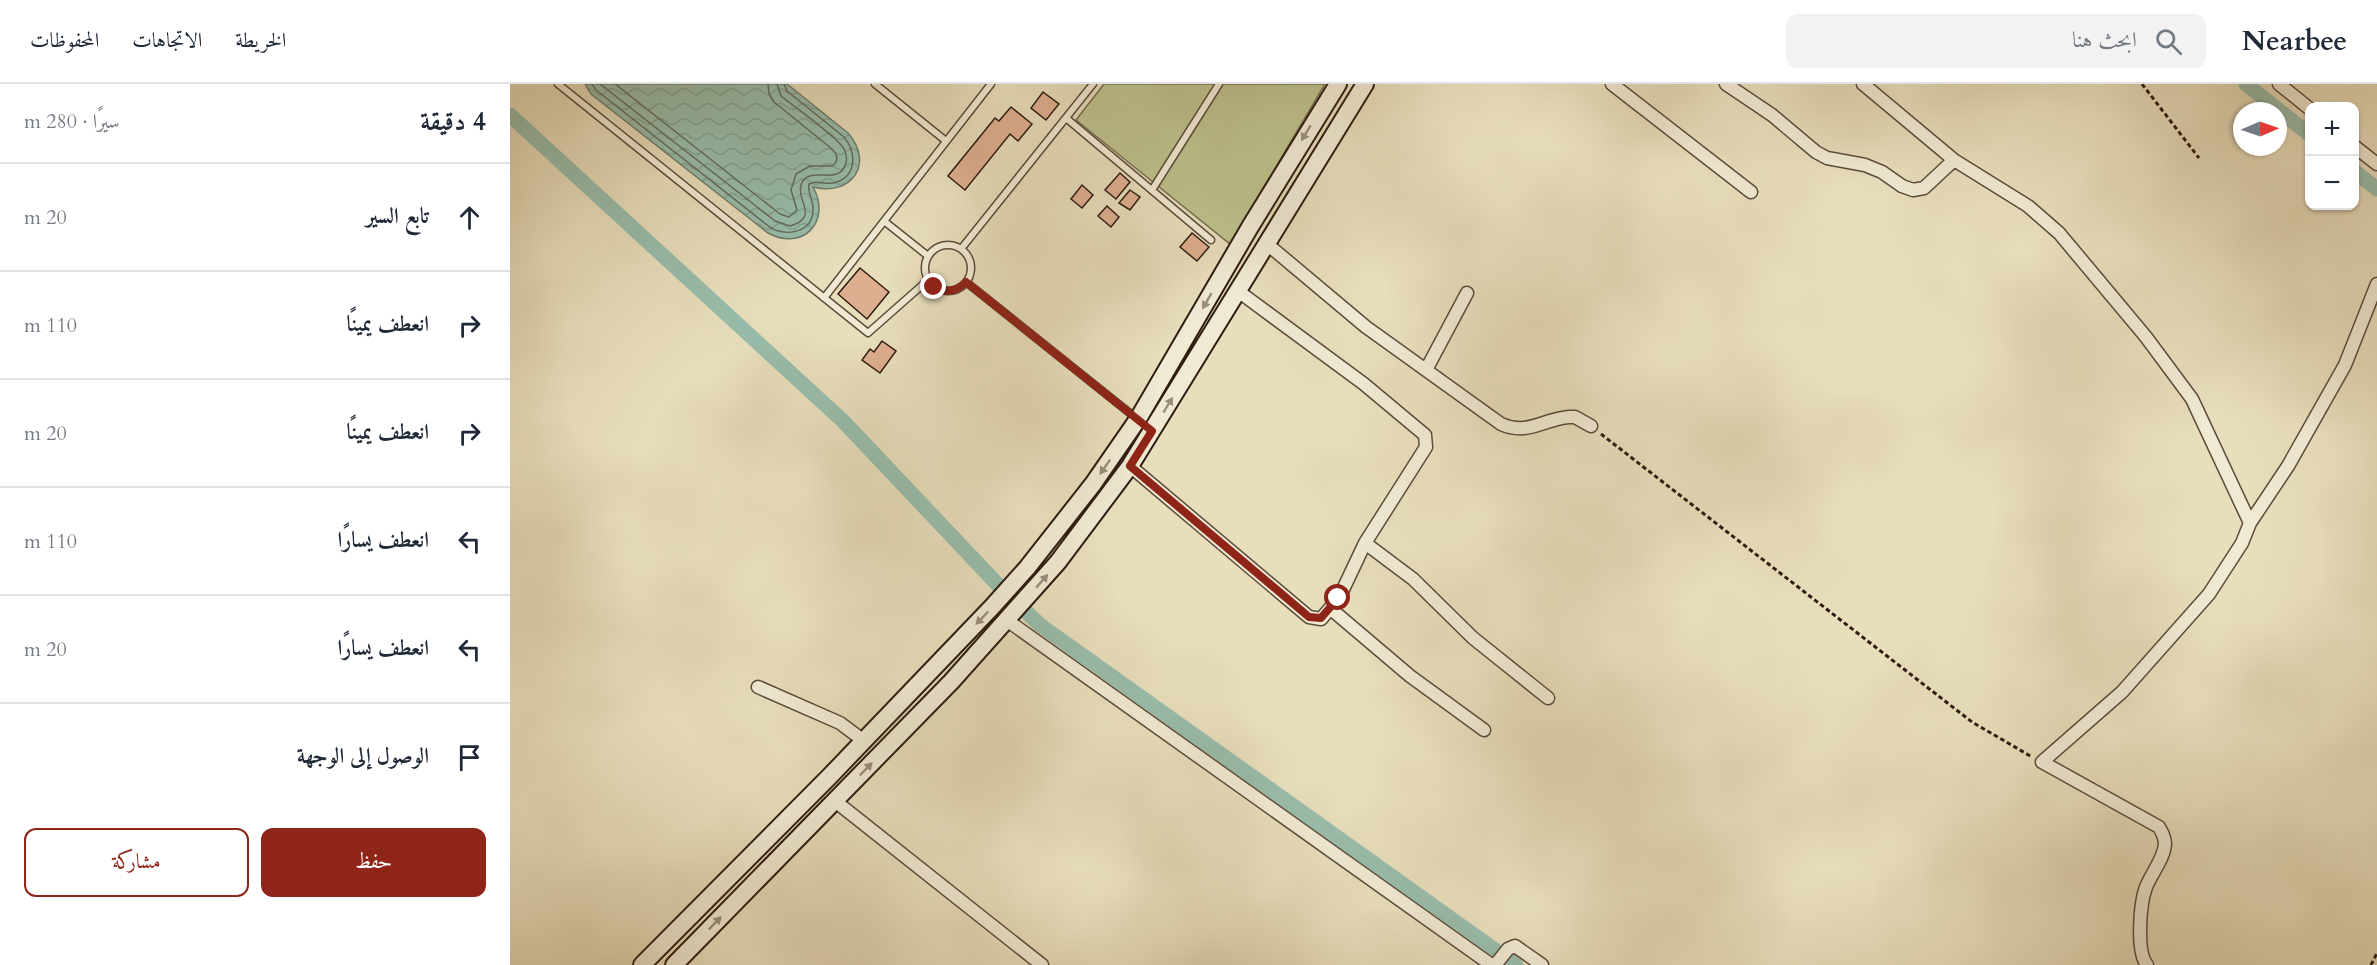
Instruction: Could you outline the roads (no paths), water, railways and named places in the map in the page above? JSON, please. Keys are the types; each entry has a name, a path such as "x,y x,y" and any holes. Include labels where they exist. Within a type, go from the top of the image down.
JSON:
{"street":[{"path":"642,965 864,741 992,607 1093,484 1138,419 1250,227 1338,84"},
{"path":"674,965 1008,621 1058,562 1130,466 1365,84"},
{"path":"1612,84 1751,192"},
{"path":"1726,84 1772,115 1816,152 1827,158 1865,165 1882,172 1902,186 1914,190 1924,188 1954,160"},
{"path":"1863,84 1954,160 2028,206 2059,233 2146,338 2192,399 2250,523"},
{"path":"2279,84 2305,105"},
{"path":"2359,149 2377,164"},
{"path":"1267,244 1366,327 1501,424 1512,429 1526,429 1575,417 1591,426"},
{"path":"2147,965 2140,949 2141,911 2145,889 2165,845 2163,833 2159,827 2042,762 2122,692 2209,594 2242,543 2250,523 2288,466 2345,365 2377,284"},
{"path":"1130,466 1309,617 1321,618 1331,609 1365,543 1426,447 1425,435 1364,384 1238,291"},
{"path":"1426,370 1467,293"},
{"path":"1365,543 1413,579 1473,638 1548,698"},
{"path":"1331,609 1410,676 1459,714 1484,730"},
{"path":"1008,621 1490,964 1496,964 1508,949 1519,946 1542,965"},
{"path":"758,687 840,723 864,741"},
{"path":"835,801 1042,965"}],"lane":[{"path":"558,84 868,333 928,280"},
{"path":"874,84 946,141"},
{"path":"824,298 991,84"},
{"path":"961,249 1093,84"},
{"path":"1152,190 1219,84"},
{"path":"1066,118 1211,240"},
{"path":"884,221 928,256"},
{"path":"944,245 953,245 961,249 968,256 970,264 970,274 966,282 960,288 951,291 942,291 934,287 924,272 928,256 936,248 944,245"},
{"path":"966,282 1152,431"}],"water":[{"path":"585,84 787,84 848,133 856,145 859,166 855,175 848,182 838,187 827,189 813,187 819,211 811,230 803,236 792,239 781,238 768,233 591,94"}],"waterway":[{"path":"2246,84 2305,131"},
{"path":"510,115 843,421 999,586 1040,625 1516,965"},
{"path":"2359,175 2377,189"}]}
